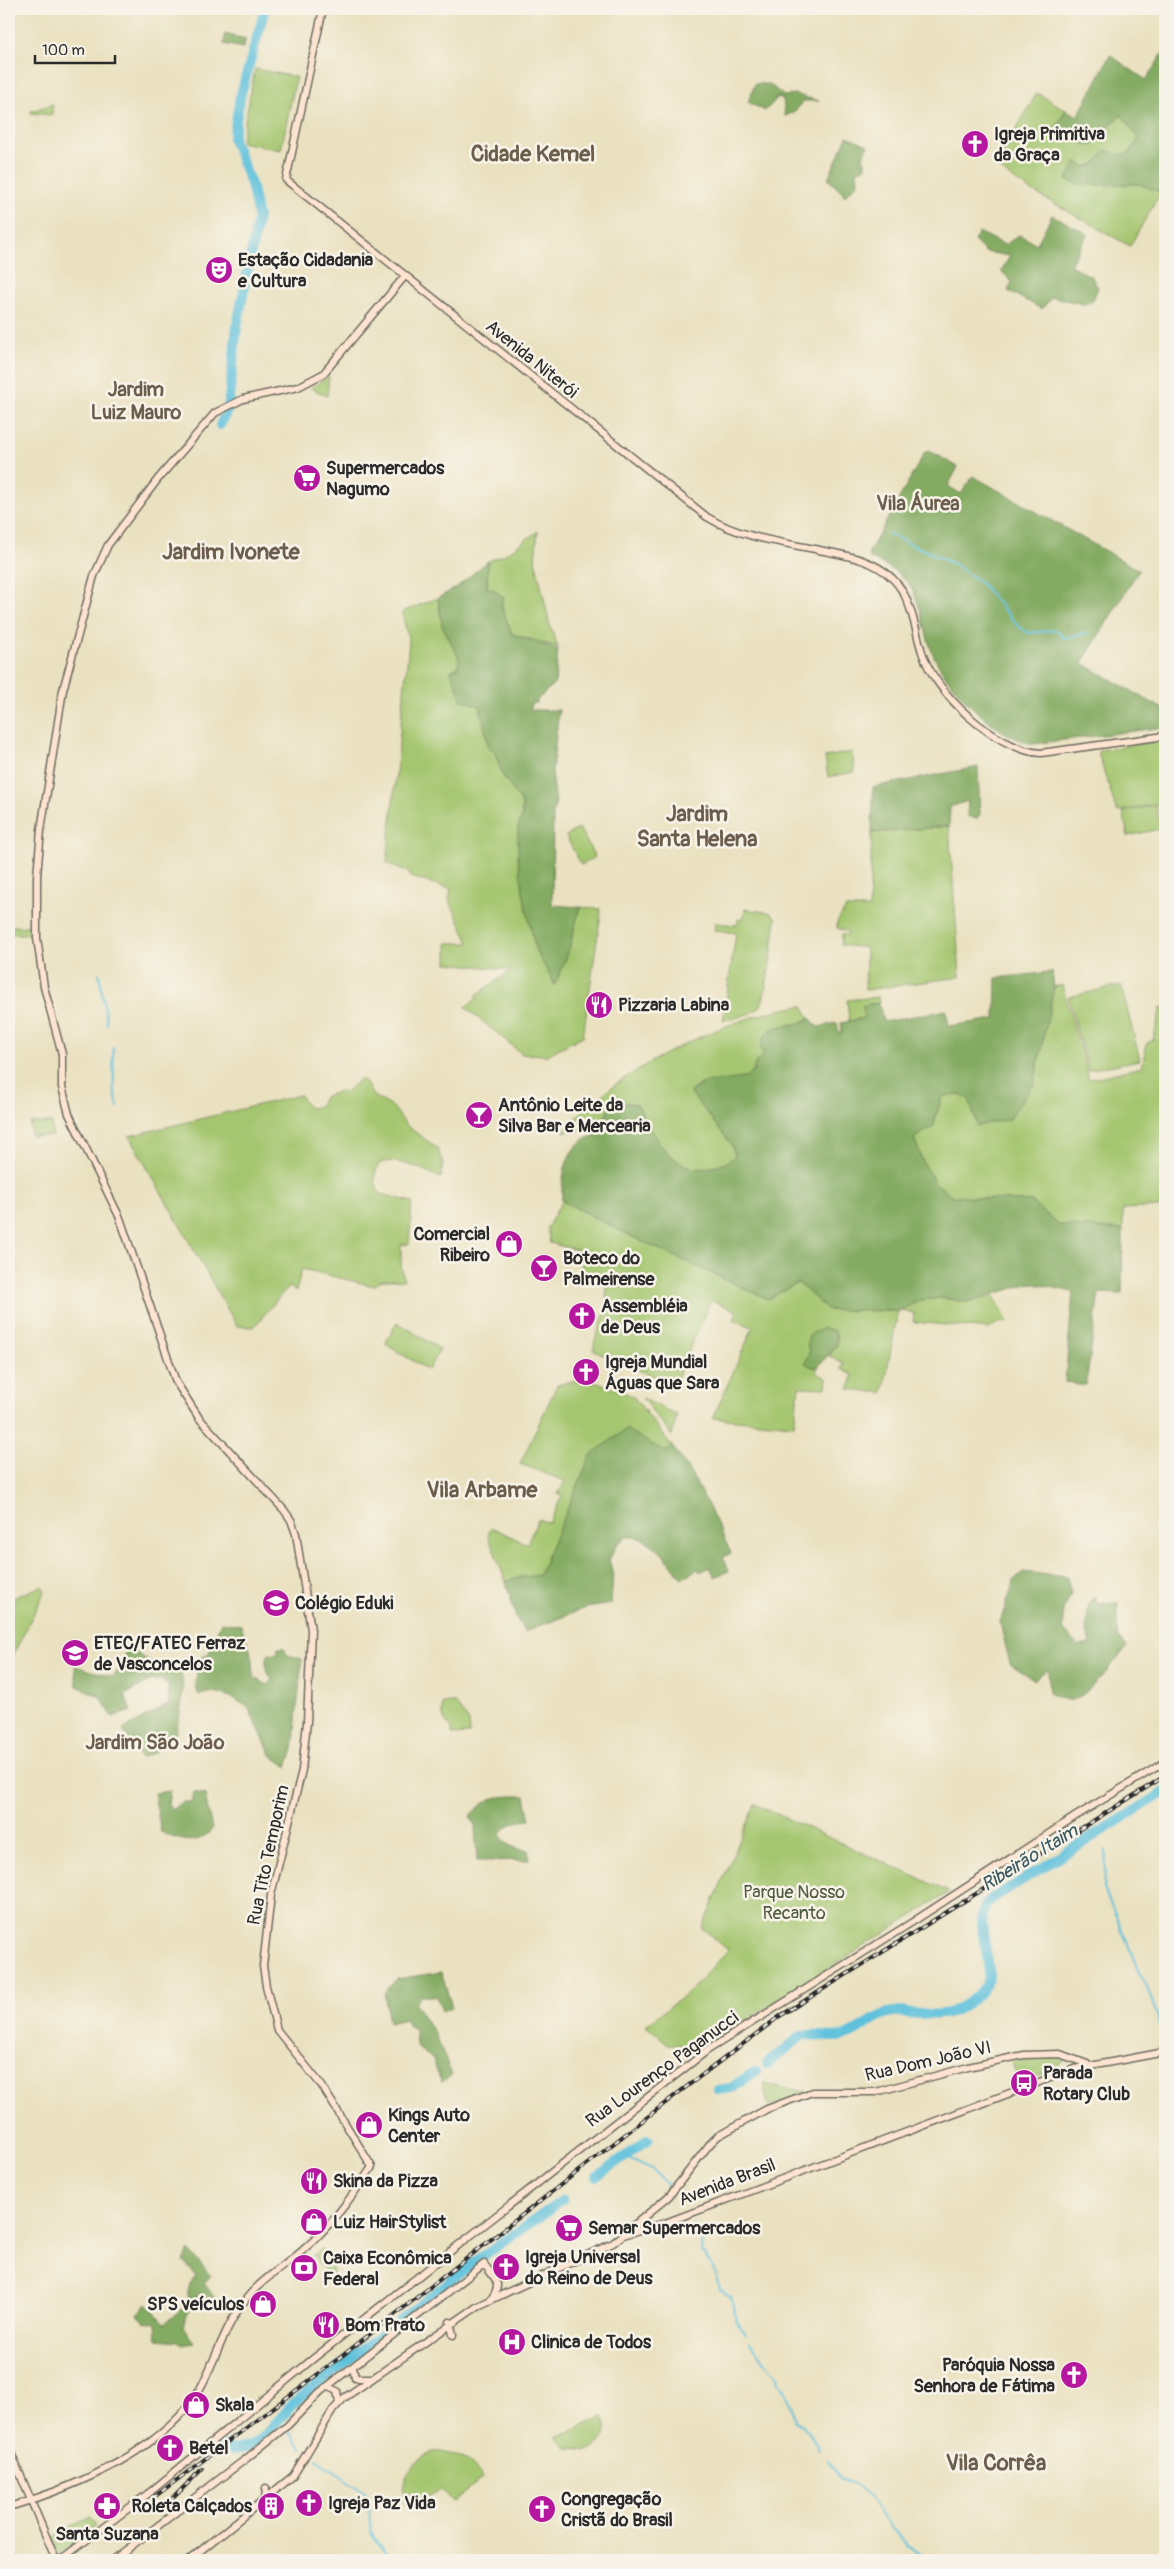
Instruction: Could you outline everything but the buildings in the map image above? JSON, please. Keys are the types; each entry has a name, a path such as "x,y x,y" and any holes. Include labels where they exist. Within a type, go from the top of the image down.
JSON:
{"main road":[{"name":"Avenida Niterói","path":"323,9 286,180 702,514 731,529 771,540 858,559 882,570 894,579 906,599 922,653 939,685 987,731 1007,744 1029,752 1041,753 1165,736"},
{"name":"Rua Tito Temporim","path":"31,2500 86,2477 132,2454 178,2419 202,2386 228,2331 251,2292 317,2238 342,2210 372,2167 322,2086 277,2030 263,1966 271,1896 302,1770 307,1722 311,1630 303,1571 291,1520 199,1418 176,1382 120,1218 64,1101 62,1054 44,987 38,938 37,876 50,769 63,690 99,563 108,545 158,479 211,416 224,407 244,398 298,387 323,374 405,276"},
{"name":"Rua Lourenço Paganucci","path":"60,2560 149,2493 359,2323 708,2050 914,1921 1076,1816 1165,1762"},
{"name":"Avenida Brasil","path":"189,2560 266,2500 302,2465 339,2402 450,2322 492,2298 612,2243 623,2235 656,2226 1074,2069 1165,2052"},
{"name":"Rua Dom João VI","path":"623,2235 669,2196 712,2141 767,2110 812,2092 876,2092 968,2067 1036,2054 1064,2055 1073,2061 1090,2065"},
{"path":"1073,2061 1074,2069"},
{"path":"648,2213 650,2221 656,2226"},
{"path":"113,2560 243,2461 288,2425 302,2408 484,2264 498,2282 514,2288"},
{"path":"492,2298 498,2289 498,2282"},
{"path":"450,2322 453,2335"},
{"path":"353,2368 355,2378 371,2378"},
{"path":"328,2387 337,2392 339,2402"},
{"path":"9,2448 56,2560"},
{"path":"266,2488 266,2500"},
{"path":"9,2507 31,2500"}],"green space":[{"path":"225,34 246,39 243,48 224,44"},
{"path":"1165,50 1165,194 1139,184 1082,185 1066,180 1077,162 1085,167 1094,165 1106,150 1119,155 1129,153 1139,139 1122,115 1111,123 1092,146 1051,136 1066,110 1078,116 1110,55 1146,80"},
{"path":"255,69 296,77 281,150 241,142"},
{"path":"755,84 769,84 784,96 794,94 819,101 803,101 795,112 785,116 783,99 778,97 765,111 748,102"},
{"path":"1037,93 1066,110 1051,136 1092,145 1122,114 1139,139 1129,153 1085,167 1082,185 1139,184 1161,192 1130,246 1023,186 995,166"},
{"path":"53,104 52,115 31,113 31,111"},
{"path":"847,136 868,145 863,156 866,167 857,171 858,183 845,196 828,179"},
{"path":"1052,215 1088,234 1070,265 1092,277 1098,288 1092,302 1083,304 1052,297 1042,309 1008,291 1012,282 1001,271 1010,256 985,252 974,241 979,232 1005,245 1019,235 1037,244"},
{"path":"328,376 327,396 311,388"},
{"path":"930,451 958,467 948,486 961,494 973,476 1139,570 1082,663 1165,710 1165,727 1033,744 1003,732 960,695 948,680 932,652 917,601 910,586 897,573 870,558 868,554 925,452"},
{"path":"538,531 535,559 550,625 558,647 512,634 501,606 504,598 493,589 487,589 488,561 504,555"},
{"path":"488,561 487,589 493,589 504,598 501,606 512,634 558,649 555,683 537,700 537,703 531,703 531,710 559,710 552,773 556,802 553,815 552,905 580,907 567,956 555,985 536,951 524,898 518,859 518,827 523,813 522,803 503,776 495,753 489,748 480,706 462,700 451,671 458,667 459,658 442,625 438,598 457,587"},
{"path":"438,598 442,625 459,658 458,667 451,671 462,699 480,706 489,748 495,752 503,776 522,803 521,819 554,985 567,956 580,907 600,909 601,913 583,1036 547,1055 522,1054 465,1007 478,998 475,996 512,970 447,963 447,943 469,943 449,899 451,889 411,877 408,872 387,863 409,642 402,612"},
{"path":"1165,740 1165,800 1160,803 1117,812 1098,753 1099,750"},
{"path":"852,752 855,772 828,777 825,757"},
{"path":"978,767 980,815 976,819 967,816 968,801 950,807 949,826 872,833 873,787"},
{"path":"1156,805 1160,829 1128,836 1123,812"},
{"path":"949,826 960,977 865,990 866,948 841,945 842,934 847,935 848,932 837,928 837,922 846,908 869,908 872,833"},
{"path":"579,828 595,857 581,865 566,836"},
{"path":"745,909 771,913 776,918 767,979 762,1001 757,1010 723,1021 736,933 714,930 715,923 737,925 738,919 743,919"},
{"path":"33,924 31,934 9,934 9,925 20,927"},
{"path":"1052,972 1054,987 1034,1084 1009,1119 977,1126 969,1099 960,1095 942,1096 933,1127 914,1138 923,1162 935,1183 953,1196 1032,1202 1059,1225 1123,1230 1122,1294 1099,1293 1086,1385 1065,1382 1073,1292 1031,1283 967,1302 943,1298 922,1300 898,1311 828,1310 798,1283 768,1299 637,1239 562,1201 564,1171 572,1152 585,1139 595,1136 595,1129 603,1128 608,1110 619,1104 627,1103 639,1106 650,1129 666,1151 676,1160 687,1166 699,1168 712,1167 730,1160 735,1155 731,1144 690,1092 704,1083 744,1078 754,1071 754,1065 764,1054 761,1050 763,1040 772,1029 803,1022 810,1018 818,1027 837,1023 839,1033 842,1032 841,1023 864,1018 863,1005 879,1003 883,1022 946,1010 949,1026 995,1019 996,978"},
{"path":"1062,985 1089,1079 1142,1067 1147,1043 1153,1040 1161,1007 1165,1008 1165,1207 1123,1209 1123,1230 1059,1225 1032,1202 953,1196 935,1183 923,1162 914,1138 933,1127 942,1096 960,1095 970,1099 1034,1084 1054,987"},
{"path":"1121,985 1140,1060 1088,1070 1068,997"},
{"path":"878,997 879,1003 863,1005 864,1018 849,1021 847,1000"},
{"path":"803,1006 810,1018 801,1023 782,1026 761,1061 746,1077 732,1081 710,1082 696,1087 690,1092 732,1144 735,1155 727,1162 699,1168 687,1166 676,1160 658,1141 639,1106 632,1103 612,1106 605,1116 603,1128 563,1132 583,1110 610,1089 672,1050 741,1021 773,1011"},
{"path":"360,1079 365,1081 373,1096 393,1107 407,1126 437,1148 443,1162 441,1178 410,1165 393,1162 379,1164 376,1171 376,1183 381,1194 412,1202 409,1244 401,1245 401,1266 404,1280 382,1280 374,1286 302,1269 296,1291 290,1287 286,1289 254,1327 237,1326 129,1136 300,1095 309,1108 319,1106 325,1096 342,1091 346,1092"},
{"path":"30,1123 52,1123 52,1136 31,1136"},
{"path":"562,1201 637,1239 768,1299 798,1283 829,1310 898,1311 883,1393 849,1389 853,1375 841,1369 844,1363 829,1356 837,1345 837,1335 810,1350 812,1367 818,1367 816,1373 827,1378 826,1388 799,1387 794,1425 713,1418 753,1327 734,1320 737,1311 711,1300 674,1385 594,1351 594,1343 605,1312 607,1285 589,1279 580,1271 584,1252 550,1243 547,1228"},
{"path":"994,1296 1008,1322 998,1323 989,1329 913,1322 914,1313 898,1311 922,1300 943,1298 967,1302"},
{"path":"397,1322 440,1349 428,1370 385,1344"},
{"path":"824,1328 835,1331 837,1345 818,1367 812,1367 805,1363 810,1350 807,1346 809,1335"},
{"path":"573,1381 600,1383 633,1396 672,1446 665,1452 591,1455 539,1575 515,1578 506,1582 488,1535 491,1527 527,1544 538,1519 549,1523 562,1496 558,1494 565,1481 520,1464 557,1385"},
{"path":"642,1398 677,1415 672,1436"},
{"path":"626,1429 665,1452 672,1446 697,1484 731,1553 723,1557 729,1571 715,1577 710,1567 700,1572 697,1569 682,1579 666,1557 652,1544 636,1537 627,1537 618,1543 609,1560 613,1573 611,1604 586,1608 524,1632 516,1617 506,1582 515,1578 539,1575 591,1455"},
{"path":"1023,1572 1067,1577 1071,1594 1063,1610 1063,1629 1078,1646 1090,1644 1086,1628 1089,1602 1096,1597 1096,1604 1118,1603 1117,1637 1127,1647 1090,1688 1074,1699 1067,1700 1049,1693 1048,1668 1035,1680 1010,1664 1000,1622 1015,1579"},
{"path":"42,1586 45,1591 9,1663 9,1602 17,1596"},
{"path":"221,1622 241,1625 253,1659 254,1678 268,1685 272,1679 266,1671 266,1657 269,1654 277,1655 278,1648 284,1648 287,1655 302,1659 293,1750 287,1767 271,1755 248,1707 231,1697 214,1692 199,1695 196,1688 197,1659 209,1653"},
{"path":"128,1647 153,1664 178,1663 181,1672 183,1690 175,1736 159,1733 145,1737 156,1752 141,1758 123,1730 169,1704 168,1686 160,1680 149,1681 125,1695 131,1711 113,1717 99,1696 77,1686 75,1666 113,1677"},
{"path":"443,1703 455,1703 469,1722 470,1734 452,1735 452,1729 443,1717"},
{"path":"170,1791 168,1804 172,1810 181,1802 192,1802 194,1792 205,1795 212,1829 207,1835 188,1841 161,1832 154,1793"},
{"path":"525,1796 530,1820 513,1823 500,1834 511,1846 528,1850 530,1860 477,1861 475,1826 470,1816 483,1804 494,1798"},
{"name":"Parque Nosso Recanto","path":"755,1804 949,1892 706,2046 668,2044 646,2025 691,1990 728,1950 702,1928"},
{"path":"441,1972 452,2007 442,2011 436,1996 420,1996 415,2003 435,2034 452,2075 441,2082 433,2059 416,2047 415,2029 408,2025 406,2019 389,2023 384,1993 397,1979"},
{"path":"1060,2056 1066,2059 1049,2072 1019,2082 1011,2061 1029,2057"},
{"path":"764,2084 807,2092 768,2107"},
{"path":"321,2249 333,2270 330,2276 313,2255"},
{"path":"189,2251 210,2275 204,2283 214,2297 207,2300 199,2293 183,2326 194,2343 182,2345 178,2341 157,2339 156,2323 145,2322 137,2315 147,2304 164,2323 184,2309 189,2300 189,2287 196,2275 183,2261"},
{"path":"603,2417 606,2432 599,2444 590,2450 566,2448 556,2438"},
{"path":"434,2452 450,2453 468,2461 483,2478 452,2502 442,2490 406,2505 403,2488 408,2473 419,2461"},
{"path":"90,2516 96,2525 64,2552 57,2553 52,2538"}],"waterway":[{"path":"220,425 228,409 237,326 258,217 251,184 233,139 240,97 265,9"},
{"path":"889,534 954,564 981,583 1018,626 1028,633 1056,630 1064,638 1087,633"},
{"path":"99,973 107,1024"},
{"path":"113,1047 114,1089 118,1107"},
{"name":"Ribeirão Itaim","path":"767,2064 803,2035 843,2036 853,2033 877,2017 890,2012 935,2015 950,2013 965,2005 982,1990 989,1977 982,1925 985,1907 990,1900 1165,1792"},
{"name":"Ribeirão Itaim","path":"1085,1842 1089,1844"},
{"path":"1106,1850 1104,1889 1139,1973 1145,1982 1165,2038"},
{"name":"Ribeirão Itaim","path":"718,2090 731,2088 756,2071"},
{"name":"Ribeirão Itaim","path":"597,2176 648,2140"},
{"path":"626,2157 652,2169 668,2185"},
{"name":"Ribeirão Itaim","path":"223,2446 233,2450 250,2447 261,2439 295,2402 476,2261 563,2200"},
{"path":"693,2223 702,2237 701,2251 712,2265 720,2289 730,2296 734,2306 736,2321 746,2334"},
{"path":"750,2342 763,2361 778,2376 779,2383 790,2399 795,2421 803,2425 819,2450"},
{"path":"289,2432 302,2448"},
{"path":"316,2459 367,2494 373,2534 381,2548 392,2560"},
{"path":"828,2459 840,2478 857,2484 895,2532 921,2557"}],"railway":[{"path":"153,2498 342,2356 673,2097 780,2016 1165,1776"},
{"path":"162,2509 202,2469"}],"place":[{"name":"Igreja Primitiva da Graça","path":"975,144"},
{"name":"Estação Cidadania e Cultura","path":"219,270"},
{"name":"Supermercados Nagumo","path":"307,478"},
{"name":"Pizzaria Labina","path":"599,1005"},
{"name":"Antônio Leite da Silva Bar e Mercearia","path":"479,1115"},
{"name":"Comercial Ribeiro","path":"509,1244"},
{"name":"Boteco do Palmeirense","path":"544,1268"},
{"name":"Assembléia de Deus","path":"582,1316"},
{"name":"Igreja Mundial Águas que Sara","path":"586,1372"},
{"name":"Colégio Eduki","path":"276,1603"},
{"name":"ETEC/FATEC Ferraz de Vasconcelos","path":"75,1653"},
{"name":"Parada Rotary Club","path":"1024,2083"},
{"name":"Kings Auto Center","path":"369,2125"},
{"name":"Skina da Pizza","path":"314,2181"},
{"name":"Luiz HairStylist","path":"314,2222"},
{"name":"Semar Supermercados","path":"569,2228"},
{"name":"Igreja Universal do Reino de Deus","path":"506,2267"},
{"name":"Caixa Econômica Federal","path":"304,2268"},
{"name":"SPS veículos","path":"263,2304"},
{"name":"Bom Prato","path":"326,2325"},
{"name":"Clinica de Todos","path":"512,2342"},
{"name":"Paróquia Nossa Senhora de Fátima","path":"1074,2375"},
{"name":"Skala","path":"196,2405"},
{"name":"Betel","path":"170,2448"},
{"name":"Igreja Paz Vida","path":"309,2503"},
{"name":"Santa Suzana","path":"107,2506"},
{"name":"Roleta Calçados","path":"271,2506"},
{"name":"Congregação Cristã do Brasil","path":"542,2509"}],"district":[{"name":"Cidade Kemel","path":"533,153"},
{"name":"Jardim Luiz Mauro","path":"136,400"},
{"name":"Vila Áurea","path":"918,503"},
{"name":"Jardim Ivonete","path":"231,551"},
{"name":"Jardim Santa Helena","path":"697,826"},
{"name":"Vila Arbame","path":"482,1489"},
{"name":"Jardim São João","path":"155,1742"},
{"name":"Vila Corrêa","path":"996,2462"}]}
